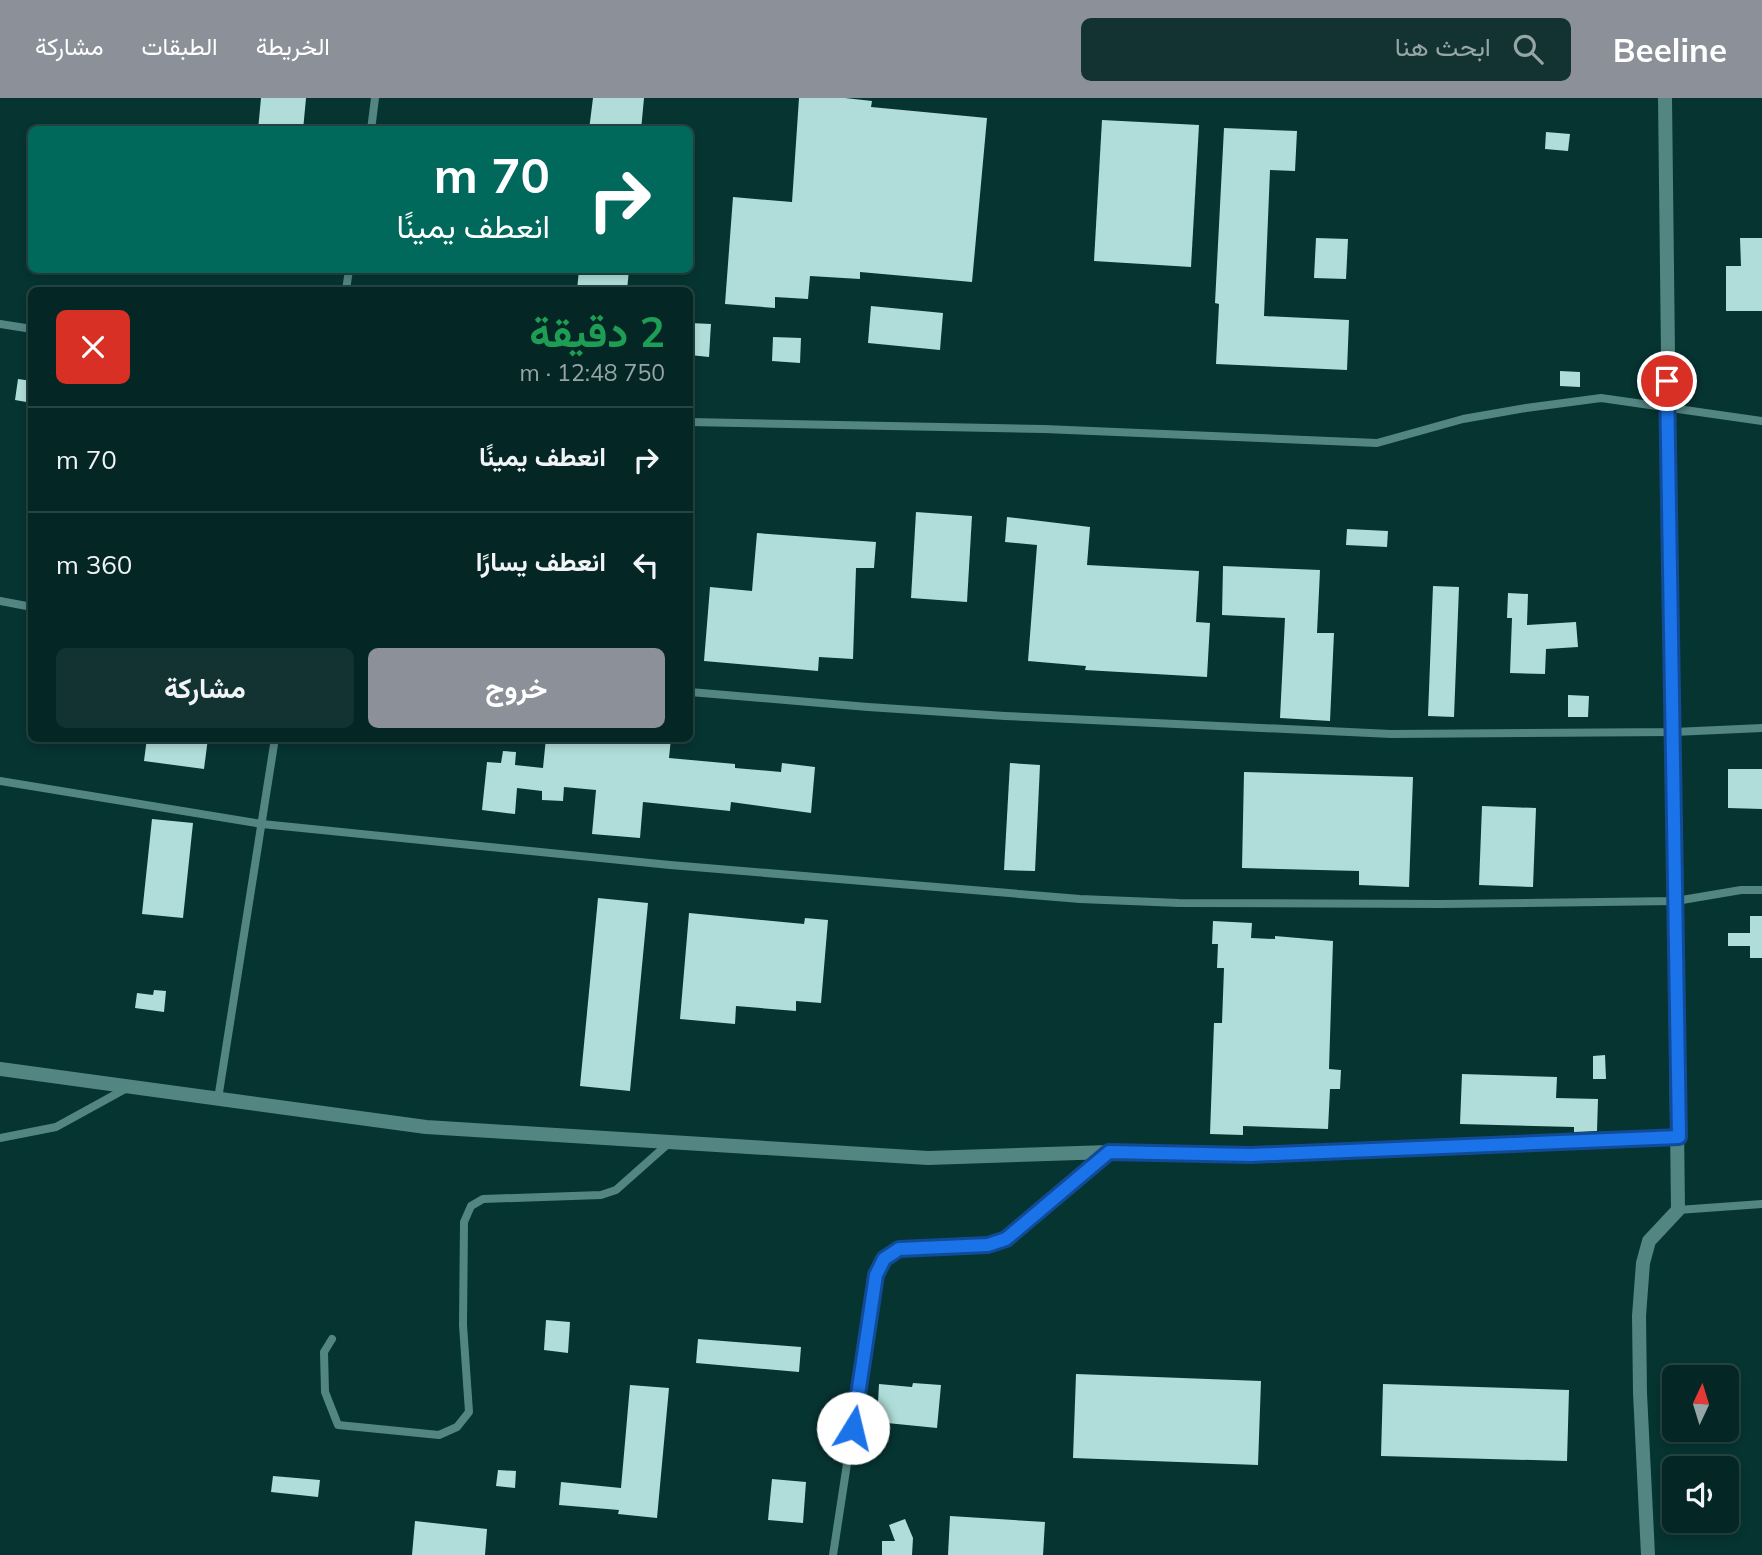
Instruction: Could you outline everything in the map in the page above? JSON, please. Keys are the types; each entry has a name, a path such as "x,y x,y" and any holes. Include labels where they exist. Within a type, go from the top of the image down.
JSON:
{"street":[{"path":"1648,1555 1639,1316 1643,1263 1649,1241 1678,1210 1679,1137 1667,407 1665,98"},
{"path":"0,1069 426,1127 928,1158 1109,1152 1251,1155 1679,1137"}],"lane":[{"path":"371,126 375,98"},
{"path":"0,324 28,328"},
{"path":"693,422 1044,429 1377,443 1463,419 1601,398 1762,421"},
{"path":"0,601 28,606"},
{"path":"693,692 1005,716 1391,734 1762,729"},
{"path":"218,1099 274,742"},
{"path":"0,781 262,824 670,865 1080,899 1179,903 1440,904 1676,901 1741,890 1762,890"},
{"path":"0,1138 56,1127 129,1087"},
{"path":"332,1339 324,1352 324,1392 338,1425 439,1435 457,1427 469,1412 463,1325 464,1222 471,1206 483,1199 601,1195 616,1190 670,1142"},
{"path":"833,1555 876,1275 884,1259 899,1249 988,1245 1006,1239 1109,1152"},
{"path":"1678,1210 1762,1204"}],"building":[{"path":"261,98 306,98 303,126 258,126"},
{"path":"593,98 644,98 641,126 590,126"},
{"path":"799,98 845,98 872,101 871,107 987,118 972,282 860,272 860,279 810,276 808,299 775,297 775,308 725,304 733,197 792,202"},
{"path":"1102,120 1199,125 1191,267 1094,261"},
{"path":"1224,128 1297,131 1295,171 1270,170 1264,316 1349,320 1347,370 1216,364 1219,304 1215,303"},
{"path":"1546,132 1570,134 1568,151 1545,149"},
{"path":"1316,238 1348,239 1346,279 1314,278"},
{"path":"1740,238 1762,238 1762,311 1726,311 1726,266 1741,266"},
{"path":"579,273 629,273 627,287 577,287"},
{"path":"871,306 943,313 940,350 868,343"},
{"path":"693,323 711,324 709,357 693,355"},
{"path":"773,337 801,338 800,363 772,361"},
{"path":"1560,371 1580,372 1580,387 1560,386"},
{"path":"18,379 28,380 28,402 15,400"},
{"path":"916,512 972,516 967,602 911,598"},
{"path":"1007,517 1090,527 1087,565 1199,571 1196,622 1210,623 1207,677 1085,670 1086,666 1028,661 1037,545 1005,542"},
{"path":"1347,529 1388,531 1387,547 1346,545"},
{"path":"757,533 876,542 874,568 856,568 853,659 819,657 818,671 704,661 710,587 752,591"},
{"path":"1223,566 1320,570 1317,633 1334,633 1330,721 1280,718 1285,618 1222,615"},
{"path":"1433,586 1459,587 1454,717 1428,716"},
{"path":"1508,593 1528,594 1527,625 1576,622 1578,647 1546,649 1545,674 1510,673 1512,618 1507,618"},
{"path":"1568,695 1589,696 1588,717 1568,717"},
{"path":"146,742 207,742 204,769 144,761"},
{"path":"546,742 671,742 669,758 735,764 735,768 781,772 782,763 815,767 811,813 731,802 730,811 643,802 640,838 592,834 596,790 564,787 563,801 542,800 542,791 517,788 515,814 482,810 487,762 501,763 503,751 516,752 515,765 543,768"},
{"path":"1010,763 1040,765 1035,871 1004,870"},
{"path":"1728,769 1762,769 1762,809 1728,808"},
{"path":"1244,772 1413,777 1409,887 1359,885 1359,871 1242,868"},
{"path":"1482,806 1536,808 1533,887 1479,885"},
{"path":"152,819 193,823 183,918 142,914"},
{"path":"598,898 648,903 630,1091 580,1086"},
{"path":"689,913 804,924 805,918 828,920 821,1003 796,1001 796,1011 736,1006 735,1024 680,1019"},
{"path":"1750,916 1762,916 1762,958 1750,958 1750,946 1728,946 1728,933 1750,933"},
{"path":"1213,921 1252,923 1251,938 1275,939 1275,936 1333,941 1329,1069 1341,1070 1340,1089 1330,1089 1328,1129 1243,1126 1243,1135 1210,1134 1214,1023 1222,1023 1224,968 1217,968 1218,944 1212,944"},
{"path":"154,990 166,991 164,1012 135,1008 137,993 153,995"},
{"path":"1605,1055 1606,1079 1593,1079 1593,1056"},
{"path":"1462,1074 1557,1077 1556,1098 1598,1099 1597,1131 1574,1132 1574,1127 1460,1124"},
{"path":"546,1320 570,1322 568,1353 544,1350"},
{"path":"698,1339 801,1347 799,1372 696,1363"},
{"path":"1076,1374 1261,1381 1258,1465 1073,1458"},
{"path":"913,1383 941,1385 937,1428 877,1422 879,1384 912,1387"},
{"path":"1383,1384 1569,1390 1567,1461 1381,1456"},
{"path":"630,1385 669,1388 657,1518 618,1514 619,1510 559,1505 561,1482 621,1488"},
{"path":"498,1470 516,1471 515,1488 496,1486"},
{"path":"273,1476 320,1480 318,1497 271,1492"},
{"path":"772,1479 806,1482 803,1523 768,1520"},
{"path":"950,1516 1045,1522 1043,1555 948,1555"},
{"path":"905,1519 913,1538 912,1555 882,1555 882,1541 895,1541 889,1525"},
{"path":"415,1521 487,1529 485,1555 412,1555"}],"route":[{"path":"853,1428 876,1275 884,1259 899,1249 988,1245 1006,1239 1109,1152 1251,1155 1679,1137 1667,381"}]}
